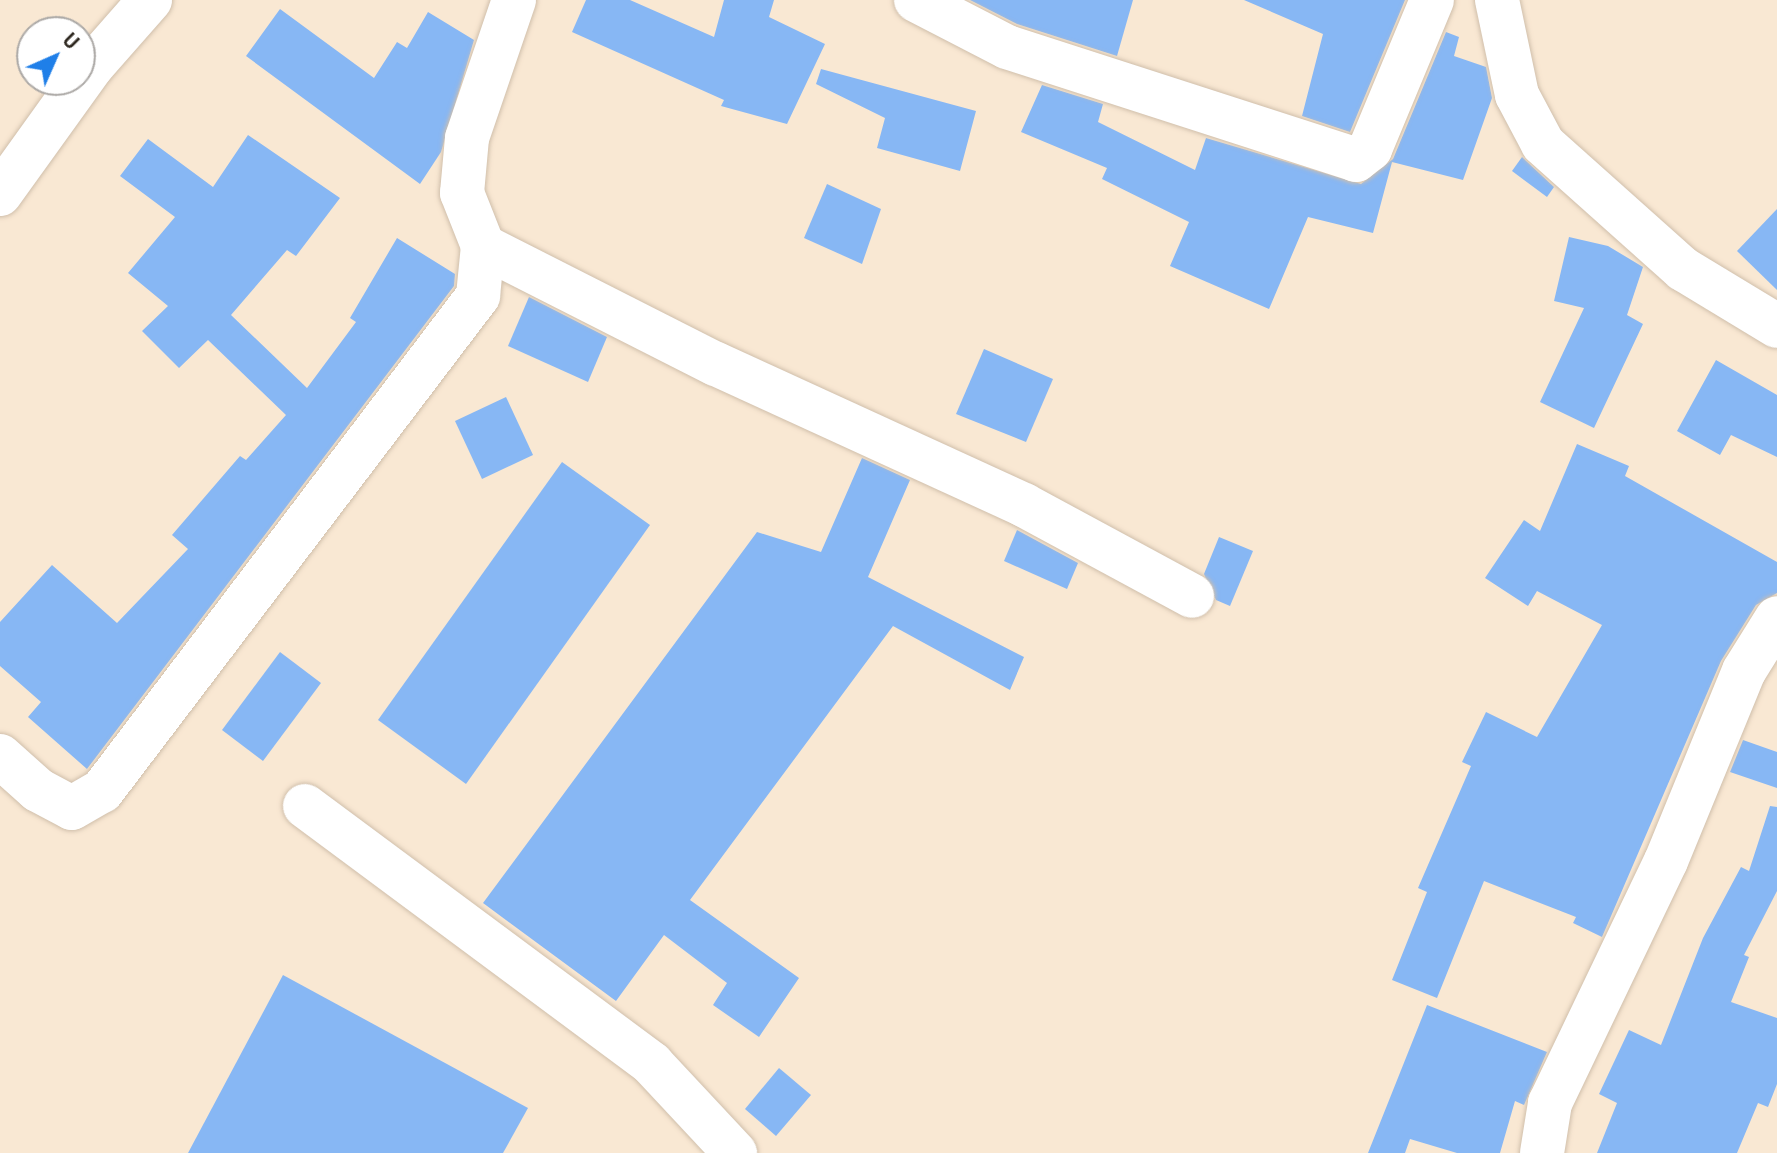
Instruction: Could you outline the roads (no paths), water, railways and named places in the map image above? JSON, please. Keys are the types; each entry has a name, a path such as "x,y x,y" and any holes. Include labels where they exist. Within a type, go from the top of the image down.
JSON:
{"street":[{"path":"0,194 92,66 150,0"},
{"path":"0,756 38,790 72,808 102,791 478,296 483,246 462,193 467,138 514,0"},
{"path":"916,0 1007,47 1356,160 1370,149 1432,0"},
{"path":"1497,0 1517,95 1543,144 1683,269 1777,326"},
{"path":"483,246 716,364 1024,505 1192,596"},
{"path":"1542,1153 1550,1103 1666,861 1744,671 1777,618"},
{"path":"305,806 652,1064 735,1153"}]}
